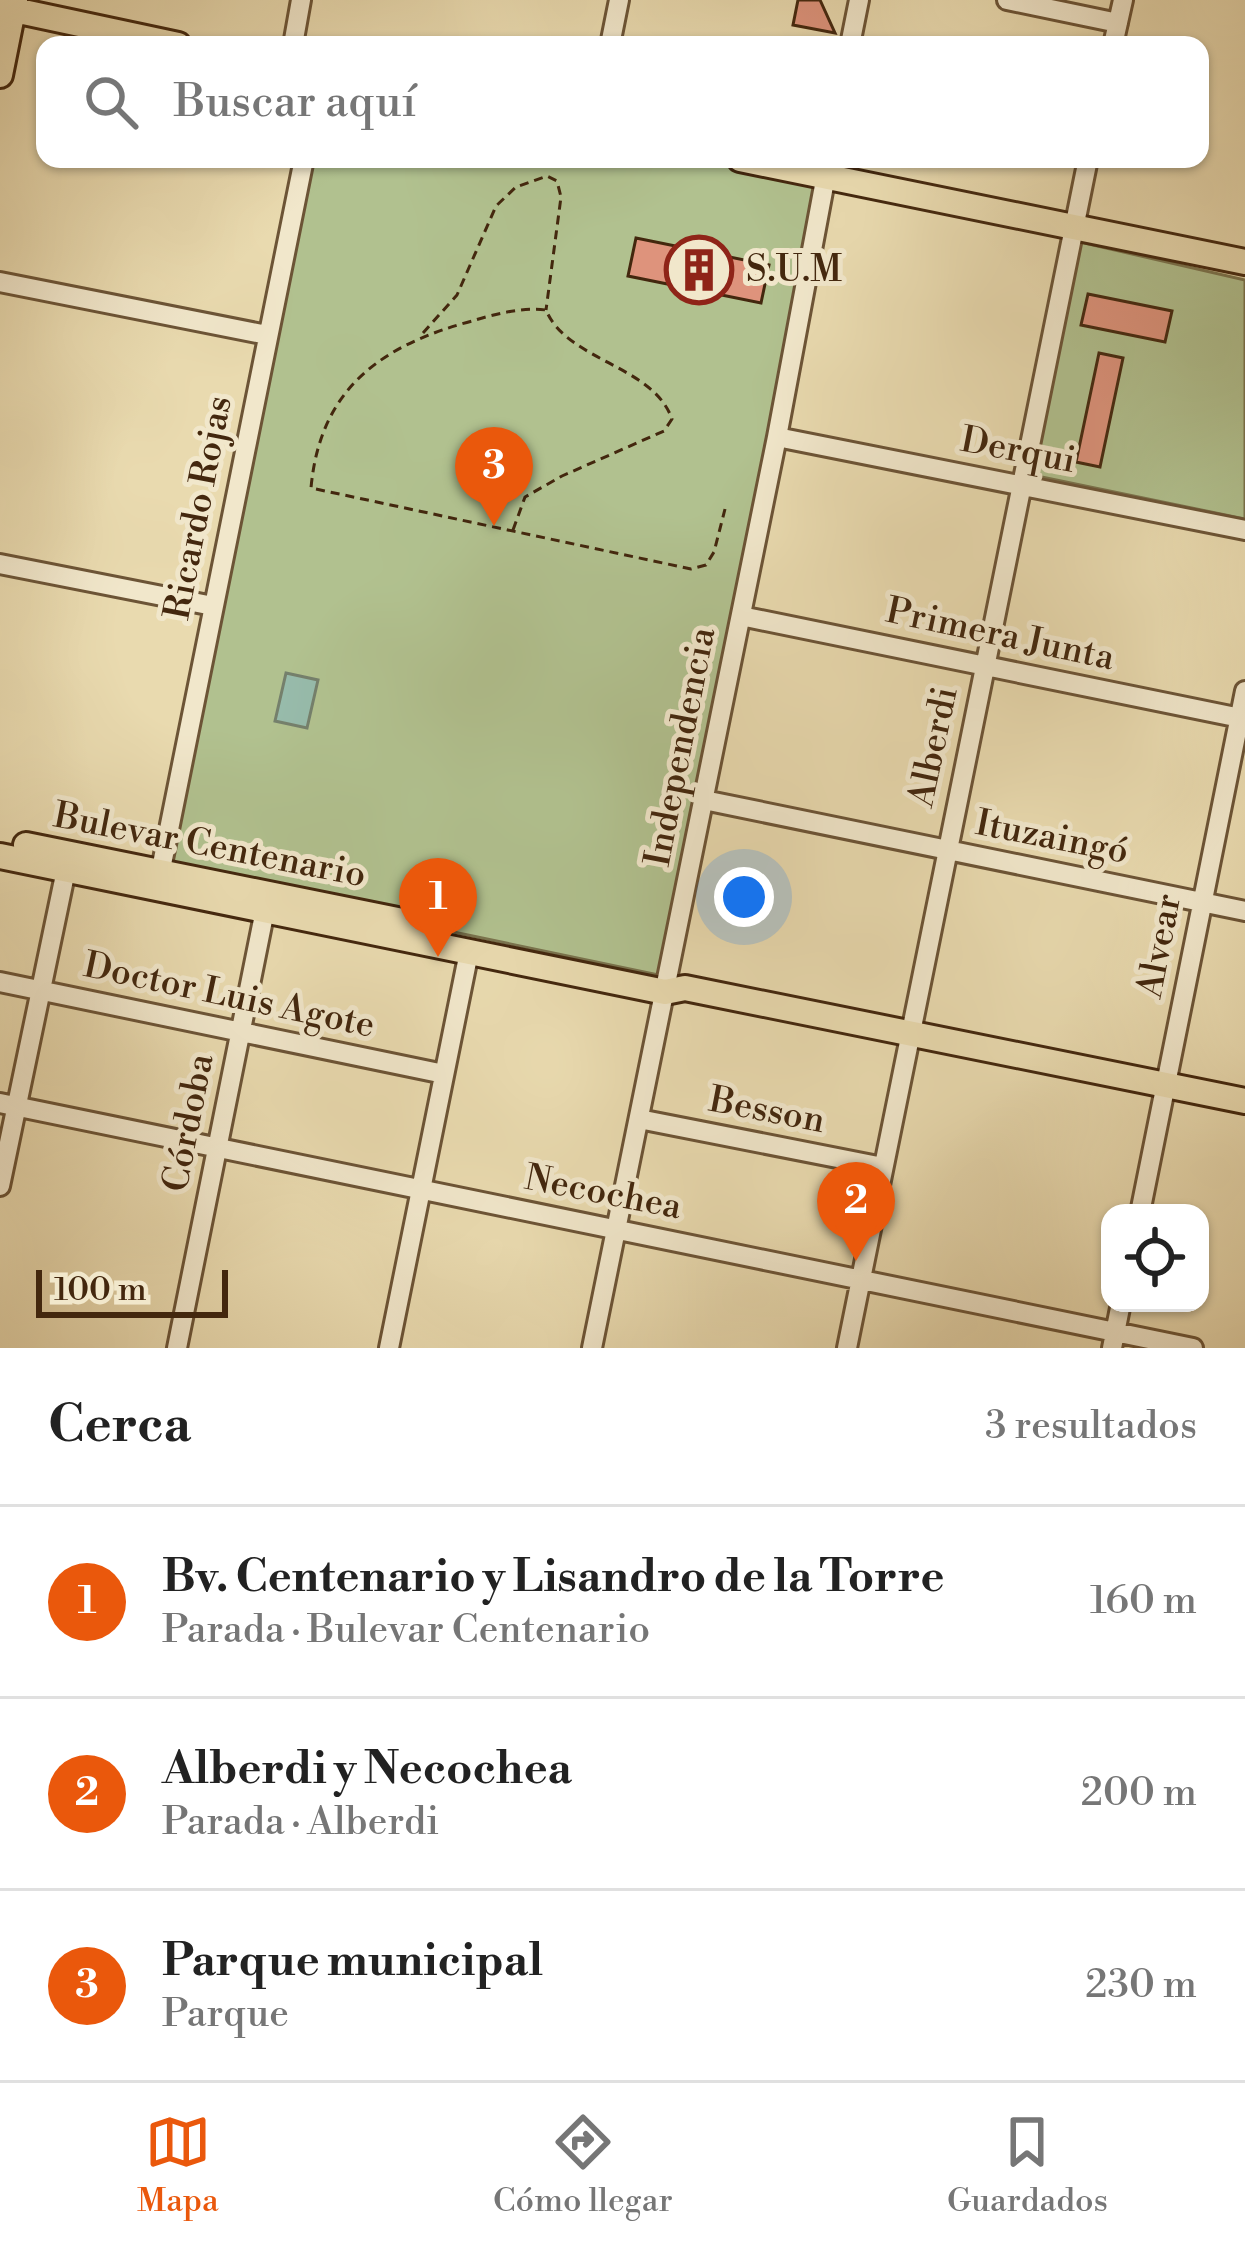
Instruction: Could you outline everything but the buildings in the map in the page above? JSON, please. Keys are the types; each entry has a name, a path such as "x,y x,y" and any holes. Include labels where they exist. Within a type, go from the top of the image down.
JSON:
{"main road":[{"path":"0,75 9,6 139,36"},
{"path":"828,168 1073,227 1245,262"},
{"name":"Bulevar Centenario","path":"0,840 265,910 469,952 673,986"},
{"name":"Bulevar Centenario","path":"0,856 66,870 159,880 1245,1101"}],"street":[{"path":"295,36 301,0"},
{"path":"612,36 619,0"},
{"path":"852,36 859,0"},
{"path":"1007,0 1118,22"},
{"path":"1116,36 1124,0"},
{"name":"Ricardo Rojas","path":"159,880 302,168"},
{"name":"Independencia","path":"592,1348 639,1119 673,986 704,800 828,168"},
{"name":"Alberdi","path":"847,1348 1086,168"},
{"path":"0,282 267,335"},
{"name":"Derqui","path":"777,436 1245,530"},
{"path":"0,564 213,606"},
{"name":"Primera Junta","path":"741,616 1242,718"},
{"name":"Alvear","path":"1141,1204 1245,691"},
{"name":"Ituzaingó","path":"704,800 1245,910"},
{"path":"0,1186 8,1104 40,991 66,870"},
{"name":"Córdoba","path":"177,1348 265,910"},
{"path":"388,1348 469,952"},
{"name":"Doctor Luis Agote","path":"0,982 444,1074"},
{"name":"Necochea","path":"8,1104 861,1277 1114,1341 1192,1348"},
{"name":"Besson","path":"639,1119 883,1167"}],"path":[{"path":"513,530 525,497 646,441 672,419 655,391 580,345 550,320 546,310 561,197 557,181 547,176 516,188 496,206 457,296 422,334 364,369 328,419 311,488 691,568 706,565 714,552 725,509"},
{"path":"422,334 495,315 546,310"}],"green space":[{"path":"302,168 786,168 826,176 668,977 162,871"},
{"path":"1080,242 1245,280 1245,519 1032,475"}],"shaded area":[{"path":"286,673 318,680 307,728 275,721"}],"place":[{"name":"S.U.M","path":"699,270"},
{"name":"Parque municipal","path":"494,526"},
{"name":"Bv. Centenario y Lisandro de la Torre","path":"438,957"},
{"name":"Alberdi y Necochea","path":"856,1261"}]}
